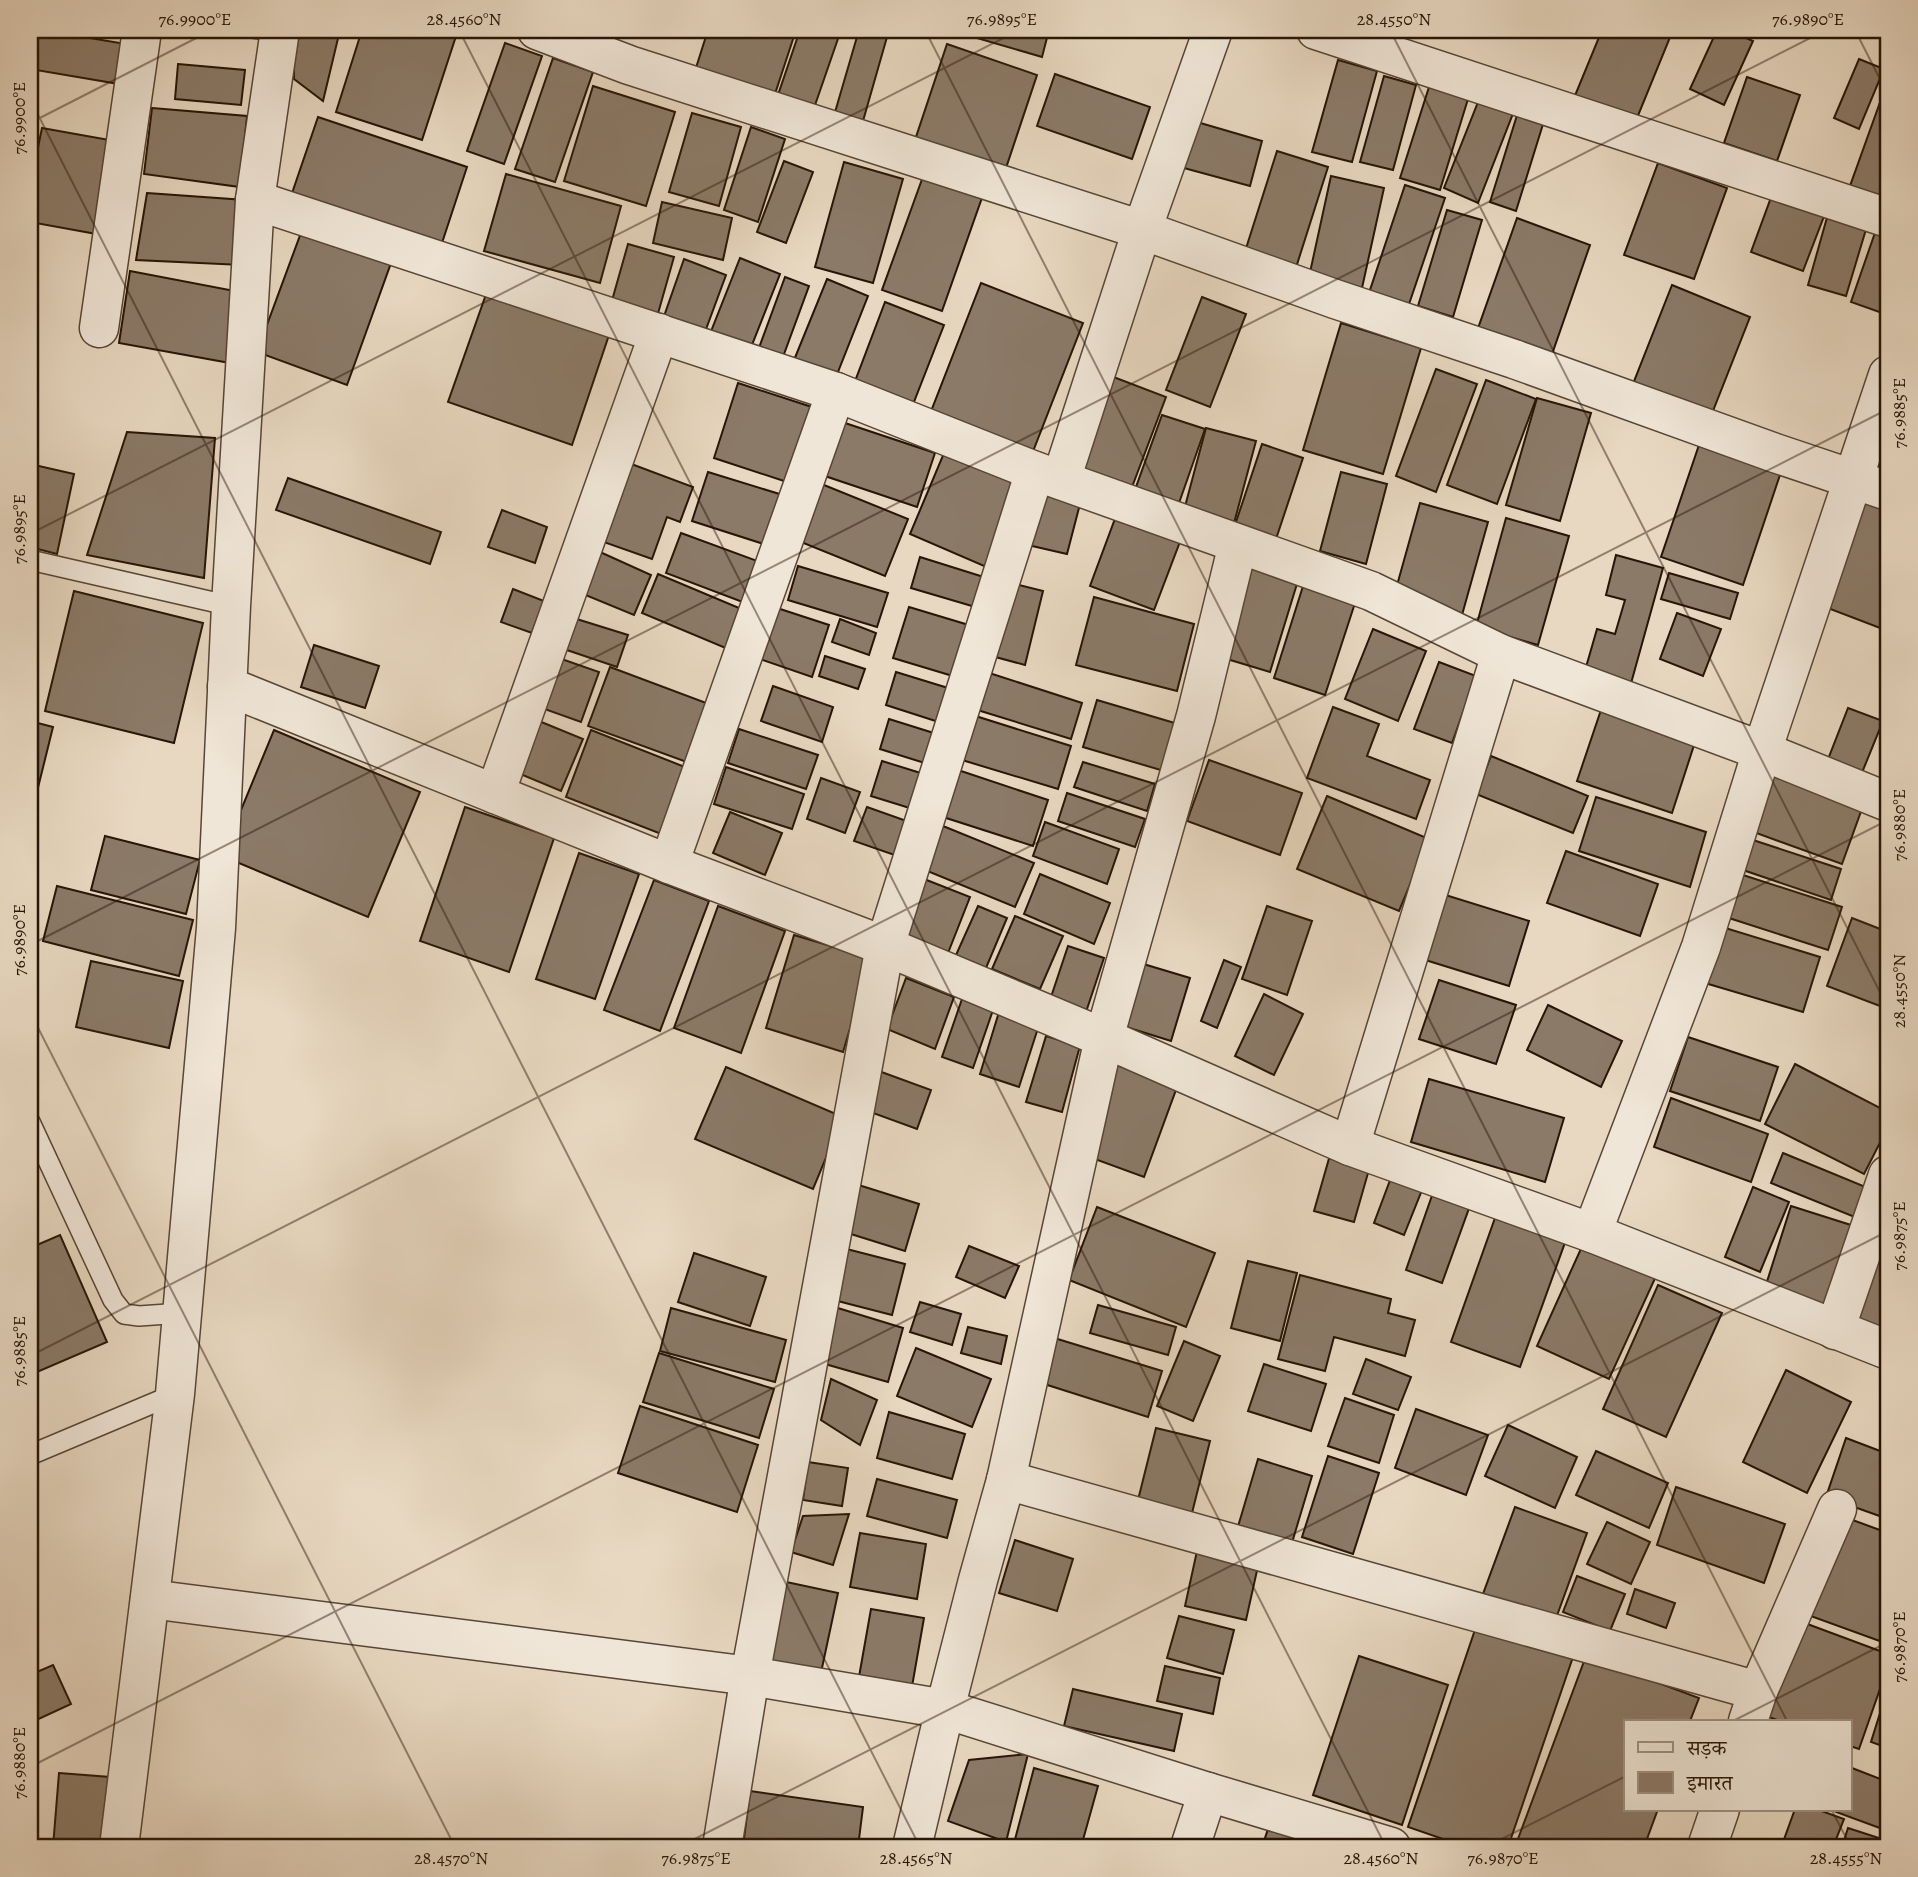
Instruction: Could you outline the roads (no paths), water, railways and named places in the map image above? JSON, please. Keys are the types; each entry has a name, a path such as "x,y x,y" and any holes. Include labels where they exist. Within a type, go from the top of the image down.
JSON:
{"street":[{"path":"99,328 142,30"},
{"path":"119,1847 175,1394 216,928 231,606 255,200 280,30"},
{"path":"537,30 629,65 1142,230 1888,491"},
{"path":"722,1847 750,1676 886,946 1048,475 1142,230 1213,30"},
{"path":"1316,30 1888,218"},
{"path":"255,200 836,392 1048,475 1371,591 1501,654 1762,751 1888,802"},
{"path":"495,794 659,333"},
{"path":"1592,1233 1701,947 1762,751 1888,375"},
{"path":"669,864 836,392"},
{"path":"912,1847 978,1580 1006,1480 1104,1038 1196,716 1238,544"},
{"path":"1350,1146 1501,654"},
{"path":"227,686 669,864 886,946 1350,1146 1592,1233 1888,1350"},
{"path":"1835,1330 1888,1175"},
{"path":"1006,1480 1753,1706 1837,1509"},
{"path":"150,1599 750,1676 945,1709 1208,1793 1391,1847"},
{"path":"1190,1847 1208,1793"},
{"path":"1707,1847 1719,1811"}],"lane":[{"path":"30,560 231,606"},
{"path":"30,1122 113,1300 124,1314 139,1316 182,1313"},
{"path":"30,1454 175,1394"}]}
